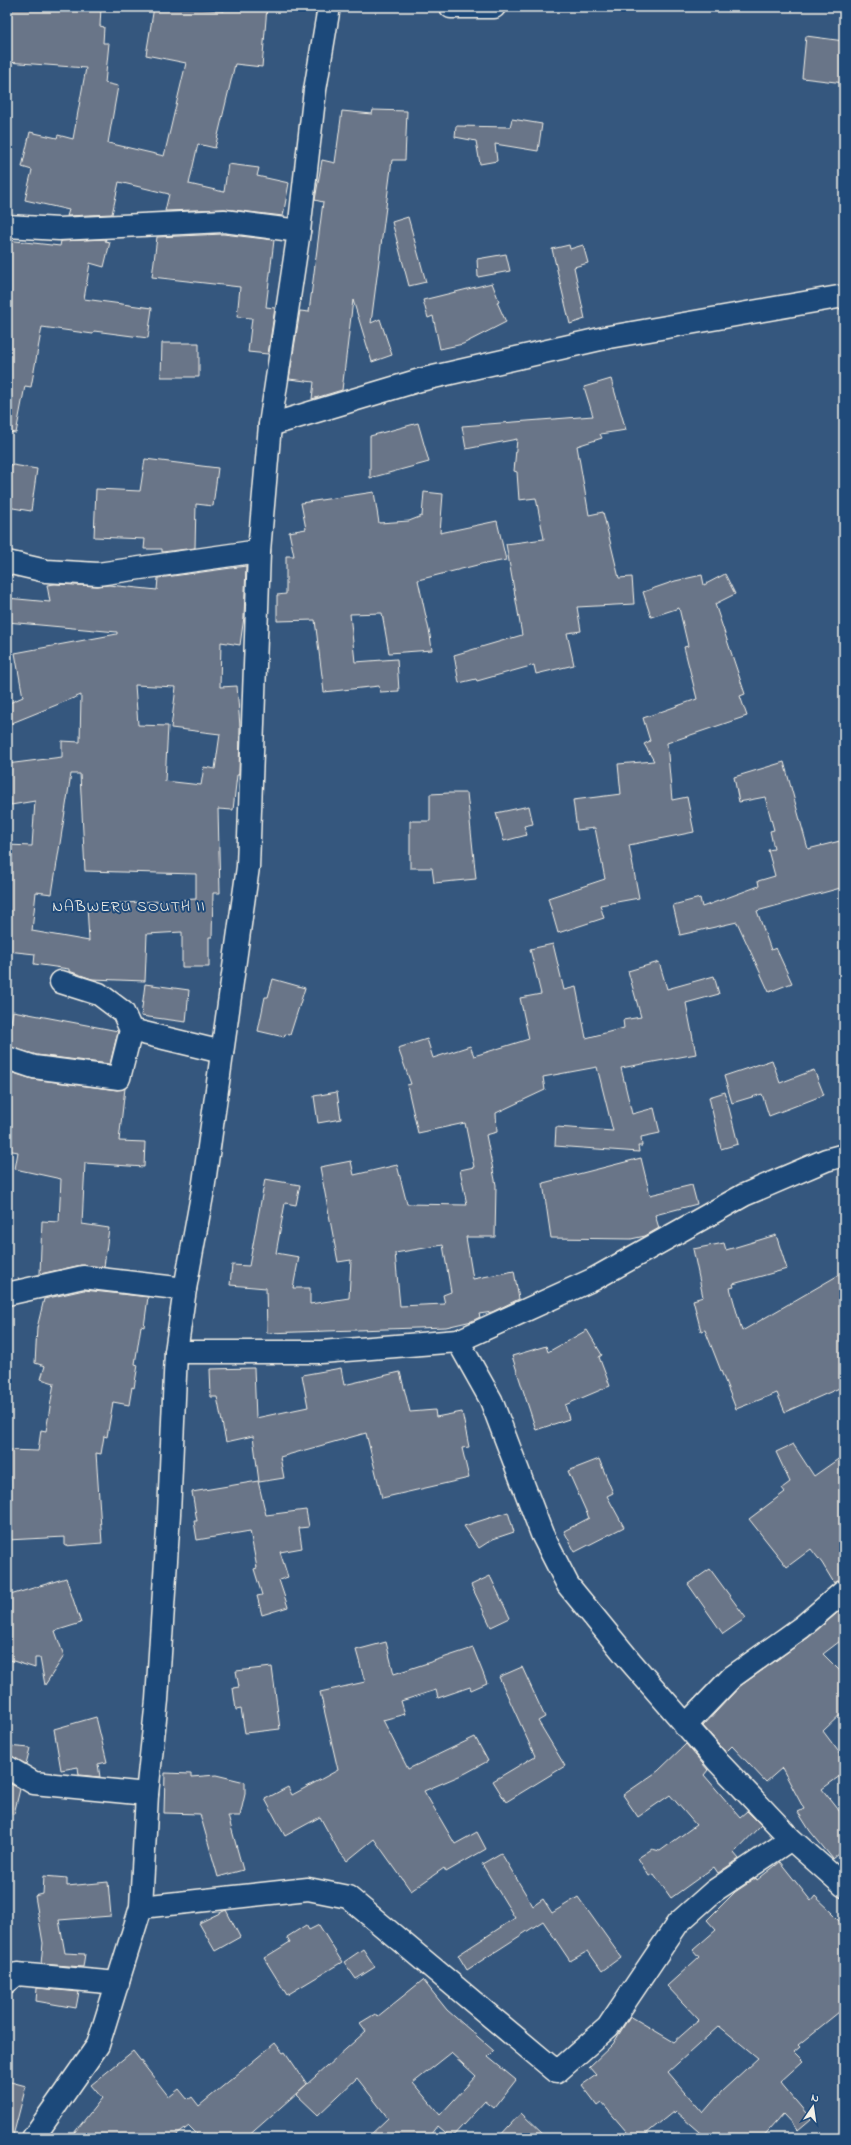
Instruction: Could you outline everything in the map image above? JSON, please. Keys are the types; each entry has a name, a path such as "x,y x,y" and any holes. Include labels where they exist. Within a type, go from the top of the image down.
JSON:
{"street":[{"path":"33,2138 98,2044 142,1907 146,1794 157,1700 169,1514 176,1352 185,1289 203,1190 248,867 259,551 270,425 299,231 315,90 329,7"},
{"path":"451,7 494,7"},
{"path":"7,226 59,229 224,221 299,231"},
{"path":"270,425 420,380 602,339 844,296"},
{"path":"7,562 46,571 98,574 259,551"},
{"path":"7,1058 34,1066 119,1078 131,1030 123,1012 99,994 61,982"},
{"path":"131,1030 222,1052"},
{"path":"176,1352 321,1352 458,1341 594,1279 744,1195 826,1160 844,1155"},
{"path":"7,1294 83,1277 185,1289"},
{"path":"458,1341 492,1400 542,1534 568,1585 685,1726 791,1839 844,1886"},
{"path":"685,1726 732,1677 802,1627 844,1591"},
{"path":"7,1767 34,1783 146,1794"},
{"path":"142,1907 308,1889 348,1896 557,2072 608,2027 678,1923 714,1892 791,1839"},
{"path":"10,1975 118,1983"}],"building":[{"path":"7,7 71,11 71,7 101,7 100,26 104,27 103,43 109,43 105,83 118,86 108,143 164,156 186,63 146,55 154,7 188,7 224,11 225,7 267,7 262,67 235,64 215,148 198,144 189,184 224,192 228,164 259,168 257,176 289,183 283,216 224,209 165,211 169,194 119,182 112,214 67,216 69,210 25,200 32,170 22,167 30,132 57,138 58,135 73,139 86,68 7,62"},
{"path":"806,36 844,41 844,83 802,78"},
{"path":"373,110 407,111 405,160 392,160 371,323 380,319 392,355 372,362 353,300 342,390 312,399 314,382 289,379 300,311 309,312 323,202 315,200 322,160 335,163 342,111 372,114"},
{"path":"512,119 542,124 538,151 495,144 497,161 480,164 476,141 455,137 456,126 510,127"},
{"path":"408,217 426,282 409,286 392,222"},
{"path":"223,234 274,240 266,307 275,308 268,354 248,352 252,318 237,317 240,287 152,277 157,237"},
{"path":"106,239 105,241 110,242 104,267 90,263 84,299 152,308 148,338 94,331 93,334 42,327 31,387 25,386 16,433 7,432 7,240 60,246 61,241"},
{"path":"569,245 570,249 583,245 588,263 574,267 585,319 570,324 552,249"},
{"path":"506,254 510,271 478,277 477,259"},
{"path":"492,283 499,301 497,302 506,322 463,344 440,349 433,316 428,318 423,300"},
{"path":"162,343 199,343 199,377 161,377"},
{"path":"611,379 626,430 600,434 602,438 577,446 589,515 603,512 619,578 632,577 634,604 577,607 581,631 567,633 574,665 536,674 534,665 477,681 476,679 459,683 454,655 522,635 506,544 544,539 536,498 519,500 517,472 514,471 517,439 466,449 462,426 593,416 584,387"},
{"path":"418,423 429,462 370,478 370,436"},
{"path":"145,459 218,468 213,506 196,504 195,548 162,552 162,549 144,549 145,539 94,537 96,489 140,491"},
{"path":"7,464 37,469 31,511 7,507"},
{"path":"374,492 379,523 409,521 422,516 424,492 443,494 440,533 497,521 506,560 485,563 418,580 432,650 389,653 382,613 350,614 355,662 397,659 399,691 380,692 379,686 324,692 315,620 277,621 277,595 286,594 286,556 294,556 289,532 306,529 301,503"},
{"path":"246,566 244,617 240,645 221,642 220,687 237,686 240,727 239,775 237,775 233,810 218,809 220,893 213,893 212,937 209,937 209,967 182,967 182,932 147,934 145,981 92,979 69,971 69,969 34,964 35,954 7,951 7,845 32,846 35,801 11,805 7,787 7,764 62,757 62,741 80,742 81,695 7,725 7,704 23,697 15,653 117,634 117,632 7,622 7,598 50,602 47,585 55,584 97,586 109,585 157,590 158,578","holes":["135,685 176,687 171,728 220,734 215,769 204,767 201,785 165,781 168,726 138,725","71,774 80,774 85,871 196,874 196,899 87,905 89,941 32,931 36,892 52,894"]},
{"path":"725,574 735,594 715,604 745,694 740,696 747,716 667,743 672,800 687,797 694,832 629,845 639,898 600,905 604,918 558,933 548,898 605,879 595,828 577,830 573,800 621,794 618,764 654,761 644,744 650,741 643,718 697,699 684,647 688,646 679,608 651,617 643,592 675,581 702,575 704,585"},
{"path":"784,762 808,849 844,840 844,887 757,911 771,950 776,948 792,983 769,992 737,922 680,935 673,905 700,898 702,907 759,886 758,881 775,876 768,850 774,849 770,831 774,830 765,797 739,802 734,777"},
{"path":"467,793 476,879 434,883 432,868 410,868 410,821 430,821 430,794"},
{"path":"529,806 533,824 524,826 527,835 504,841 496,813"},
{"path":"553,944 564,990 576,987 586,1038 624,1028 623,1020 641,1017 628,971 659,962 667,989 714,976 719,994 686,1003 696,1054 621,1068 632,1114 654,1108 660,1133 641,1137 642,1146 638,1146 639,1152 555,1146 556,1127 613,1131 597,1067 543,1077 545,1090 496,1113 497,1132 486,1135 496,1185 495,1237 466,1237 473,1279 514,1271 519,1299 492,1312 479,1314 480,1317 472,1321 446,1327 267,1333 266,1288 230,1285 232,1265 249,1266 265,1179 300,1185 296,1205 285,1203 276,1253 299,1257 293,1288 310,1288 310,1304 349,1298 351,1260 338,1262 320,1167 351,1161 354,1175 397,1165 407,1204 467,1205 460,1170 474,1167 465,1123 418,1133 407,1085 411,1084 398,1048 427,1039 433,1058 470,1046 474,1056 529,1039 520,998 541,994 530,949","holes":["443,1245 451,1292 443,1295 445,1304 400,1306 395,1253"]},
{"path":"273,979 305,988 290,1035 285,1034 284,1037 258,1031 265,997 268,997"},
{"path":"145,984 189,990 186,1022 141,1016"},
{"path":"13,1011 118,1031 110,1064 37,1055 7,1046"},
{"path":"772,1060 780,1083 814,1070 824,1095 769,1116 762,1094 732,1103 724,1076"},
{"path":"7,1071 32,1079 117,1090 125,1088 119,1141 145,1142 144,1167 85,1163 82,1224 109,1228 104,1267 81,1265 40,1274 42,1221 59,1222 61,1179 15,1169 18,1152 7,1150"},
{"path":"337,1092 341,1119 318,1123 314,1096"},
{"path":"725,1092 738,1144 721,1149 709,1097"},
{"path":"641,1158 650,1195 692,1185 697,1204 655,1215 659,1228 645,1236 631,1239 551,1238 543,1183"},
{"path":"776,1235 787,1269 733,1284 734,1287 730,1288 742,1331 844,1272 844,1386 785,1412 777,1393 736,1409 705,1330 701,1331 693,1300 703,1297 693,1249 724,1243 726,1250"},
{"path":"84,1290 148,1297 144,1327 141,1326 135,1364 138,1365 134,1388 132,1387 129,1405 113,1402 107,1437 104,1436 101,1454 96,1453 102,1543 65,1546 65,1537 7,1540 7,1450 38,1451 41,1430 46,1431 54,1383 41,1379 45,1366 35,1363 37,1328 44,1299"},
{"path":"587,1330 602,1355 599,1357 610,1386 565,1405 569,1419 536,1430 512,1356 546,1346 548,1352"},
{"path":"254,1368 256,1418 308,1407 302,1375 341,1368 344,1385 400,1372 410,1412 435,1410 436,1417 462,1412 469,1447 462,1448 469,1478 382,1498 366,1433 280,1457 284,1478 259,1482 253,1436 226,1442 217,1397 211,1397 210,1369"},
{"path":"793,1444 814,1476 844,1455 844,1579 834,1583 822,1563 811,1549 787,1567 749,1519 785,1492 782,1488 790,1482 776,1452"},
{"path":"599,1459 613,1493 607,1496 624,1527 575,1552 564,1531 589,1518 568,1471"},
{"path":"258,1481 266,1515 306,1510 309,1527 299,1528 302,1548 280,1552 288,1577 279,1580 288,1607 262,1615 257,1596 262,1595 254,1569 257,1568 250,1531 197,1540 194,1521 197,1521 192,1492"},
{"path":"508,1512 514,1532 493,1539 479,1548 464,1526"},
{"path":"710,1569 746,1618 723,1634 688,1584"},
{"path":"490,1576 510,1618 491,1627 471,1585"},
{"path":"66,1578 81,1623 55,1631 64,1656 45,1685 40,1658 35,1658 35,1668 7,1659 7,1596"},
{"path":"844,1607 844,1638 823,1654 844,1675 844,1711 823,1731 844,1759 844,1773 822,1789 844,1817 844,1850 833,1859 810,1831 798,1812 804,1809 782,1768 766,1782 732,1746 726,1752 703,1726 740,1686 809,1637"},
{"path":"386,1642 394,1674 473,1648 487,1683 471,1690 470,1687 438,1698 436,1690 401,1701 405,1714 383,1720 408,1769 475,1737 488,1761 466,1773 424,1791 455,1844 477,1832 486,1849 446,1872 444,1868 411,1891 374,1839 347,1861 338,1850 320,1817 285,1836 265,1799 288,1787 292,1795 338,1770 320,1692 365,1682 356,1650"},
{"path":"272,1667 280,1729 245,1733 241,1709 236,1710 233,1688 239,1687 236,1671"},
{"path":"522,1667 545,1717 538,1721 565,1766 506,1802 493,1781 535,1756 499,1677"},
{"path":"96,1717 107,1762 98,1764 100,1777 79,1775 78,1767 61,1770 54,1729"},
{"path":"686,1744 708,1770 704,1775 740,1817 747,1811 761,1825 734,1853 739,1859 718,1873 714,1867 671,1898 654,1874 649,1876 638,1858 652,1849 660,1851 696,1825 670,1795 638,1817 623,1795 658,1771"},
{"path":"7,1746 30,1748 26,1764 7,1755"},
{"path":"165,1773 191,1774 191,1777 216,1775 245,1782 245,1794 240,1816 228,1816 243,1870 218,1877 200,1814 164,1813"},
{"path":"7,1782 20,1789 14,1814 7,1813"},
{"path":"501,1853 533,1906 543,1899 552,1913 578,1897 621,1957 602,1971 588,1951 570,1961 543,1921 467,1970 458,1955 515,1918 482,1864"},
{"path":"780,1862 811,1901 815,1896 844,1926 844,2008 798,2045 800,2047 794,2052 803,2061 780,2082 811,2119 798,2130 783,2114 762,2138 706,2138 676,2112 674,2114 673,2112 641,2138 632,2138 602,2103 598,2106 582,2085 596,2075 589,2067 613,2044 630,2016 674,2042 699,2020 667,1986 699,1957 693,1950 716,1930 707,1920 735,1892 756,1878 757,1880","holes":["719,2026 758,2058 722,2091 703,2113 668,2072"]},
{"path":"44,1876 67,1878 67,1886 108,1882 111,1916 59,1920 65,1953 85,1954 83,1967 41,1964 43,1943 35,1896 43,1894"},
{"path":"226,1910 240,1937 215,1951 199,1923"},
{"path":"306,1925 309,1930 319,1925 342,1962 287,1995 264,1958 290,1942 287,1937"},
{"path":"363,1949 375,1967 356,1979 344,1962"},
{"path":"423,1980 447,2010 494,2051 488,2057 516,2080 494,2108 485,2101 451,2138 437,2126 428,2138 367,2138 388,2118 357,2078 318,2115 296,2094 366,2031 360,2023 375,2014 377,2017","holes":["451,2053 476,2076 440,2115 413,2083"]},
{"path":"37,1988 79,1992 76,2008 36,2001"},
{"path":"275,2043 283,2053 285,2052 307,2084 246,2138 201,2138 189,2126 173,2138 70,2138 102,2098 91,2085 133,2051 169,2097 179,2089 188,2100 192,2097 199,2106"},
{"path":"7,2081 26,2086 13,2136 7,2136"},
{"path":"521,2113 547,2138 498,2138"}],"district":[{"name":"NABWERU SOUTH II","path":"129,905"}]}
